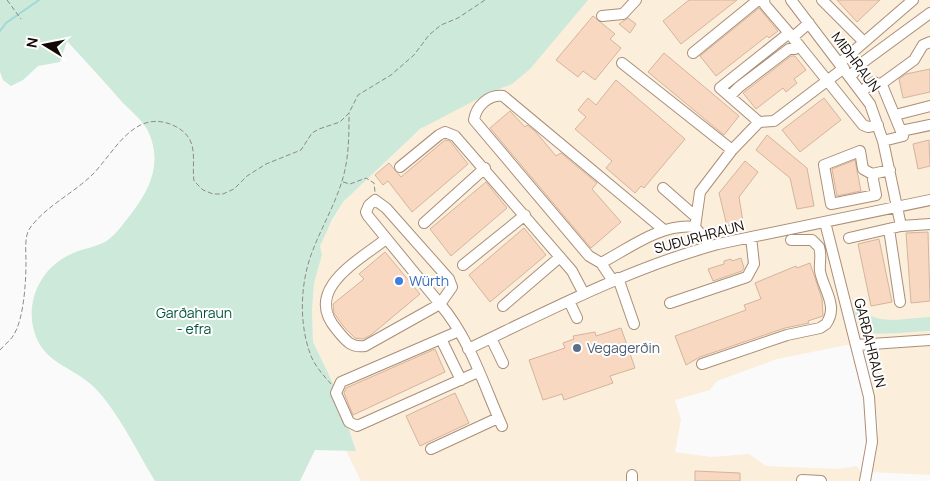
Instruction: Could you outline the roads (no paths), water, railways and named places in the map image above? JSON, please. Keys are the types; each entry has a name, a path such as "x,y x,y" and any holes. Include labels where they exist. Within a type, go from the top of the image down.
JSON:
{"street":[{"path":"602,16 623,14 636,0"},
{"path":"693,53 758,0"},
{"path":"764,0 765,5 794,38 863,125 868,127 878,125"},
{"name":"MIÐHRAUN","path":"791,0 862,91 878,125 883,141 901,226"},
{"path":"822,0 864,42"},
{"path":"845,69 864,42 913,0"},
{"path":"845,69 862,63 930,12"},
{"path":"759,122 720,88 794,38 809,23"},
{"path":"730,96 739,87 790,49 795,49 794,38"},
{"path":"881,84 914,60 923,45 930,42"},
{"path":"622,63 732,150"},
{"name":"SUÐURHRAUN","path":"696,222 704,186 732,150 759,122 774,120 845,69"},
{"path":"862,91 874,82 881,84 895,115 902,136 883,141"},
{"path":"634,324 616,280 601,263 589,256 474,120 475,113 488,98 496,95 503,96 664,230"},
{"path":"895,115 930,106"},
{"path":"901,131 930,125"},
{"path":"400,167 436,137 445,132 460,139 572,271 584,294"},
{"path":"872,174 876,195 831,204 824,165 860,152 863,169 872,174 890,170"},
{"path":"424,223 485,168"},
{"path":"663,188 696,222 710,246"},
{"path":"386,239 333,282 325,302 330,323 349,344 356,347 365,346 440,304 452,287 449,279 386,208 375,200 368,205 366,212 440,304 457,328 500,422 431,449"},
{"path":"825,222 930,200"},
{"path":"463,265 525,216"},
{"path":"601,263 664,230 696,222"},
{"name":"SUÐURHRAUN","path":"468,349 584,294 667,258 710,246 825,222"},
{"name":"GARÐAHRAUN","path":"825,222 869,397 873,423 866,477"},
{"path":"849,238 901,226 930,224"},
{"path":"889,229 900,302"},
{"path":"670,303 747,277 754,264 751,237"},
{"path":"702,364 788,334 820,328 829,320 830,298 820,269 819,248 816,243 808,239 791,240"},
{"path":"503,306 560,257"},
{"path":"569,301 578,318"},
{"path":"457,328 441,339 340,382 336,388 336,393 349,422 354,426 478,372"},
{"path":"491,338 503,363"},
{"path":"441,339 461,380"},
{"path":"857,345 930,340"},
{"path":"802,480 821,481"}],"waterway":[{"path":"0,31 6,23 39,0"}],"place":[{"name":"Würth","path":"399,281"},
{"name":"Vegagerðin","path":"577,348"}],"park label":[{"name":"Garðahraun - efra","path":"194,322"}]}
